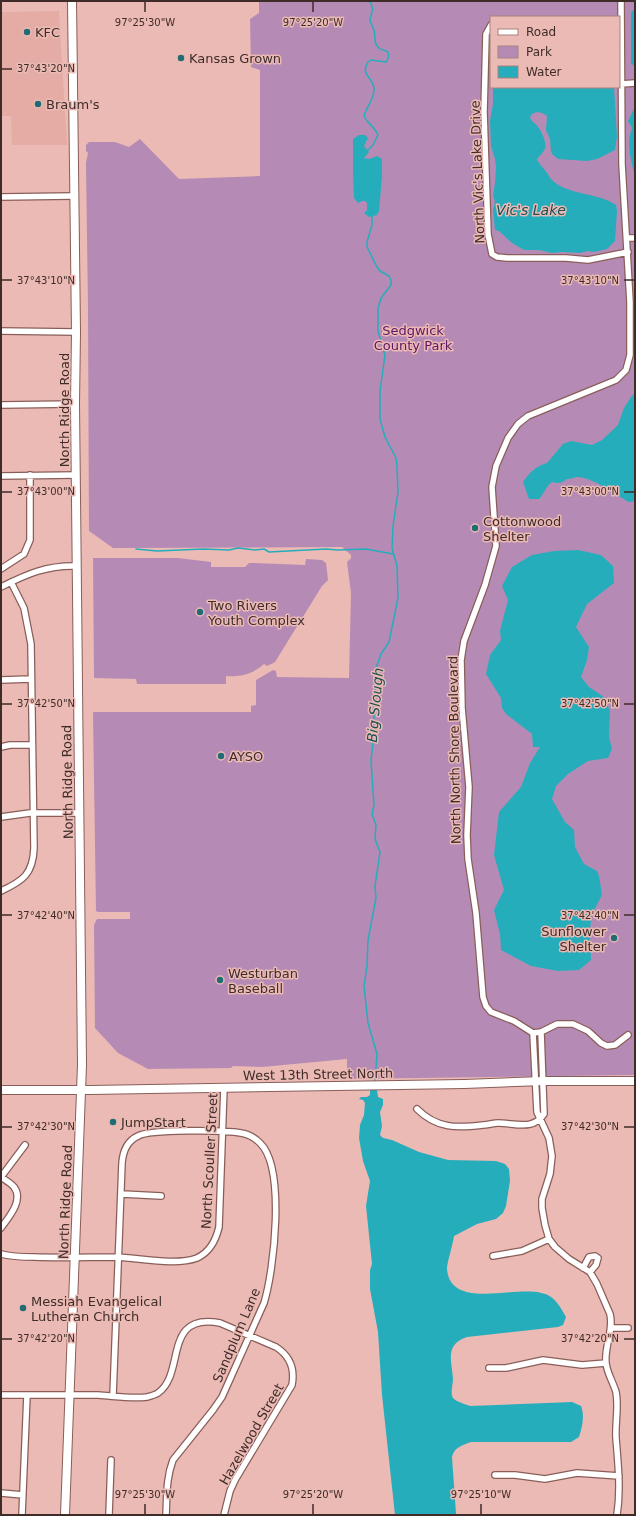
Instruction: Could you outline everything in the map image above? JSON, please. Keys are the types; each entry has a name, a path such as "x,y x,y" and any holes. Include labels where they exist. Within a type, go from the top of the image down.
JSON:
{"main road":[{"name":"North Ridge Road","path":"65,1515 81,1090 75,404 76,332 73,196 72,1"},
{"name":"West 13th Street North","path":"1,1090 81,1090 539,1081 635,1081"}],"street":[{"name":"North North Shore Boulevard","path":"533,1033 514,1021 491,1012 486,1006 482,997 476,913 468,859 467,835 469,787 462,708 462,653 466,636 485,586 496,546 492,487 496,466 508,438 518,424 528,416 612,383 623,374 628,364 630,355 630,302 622,164 620,50 621,1"},
{"name":"North Vic's Lake Drive","path":"490,27 486,34 484,112 488,234 492,254 497,257 507,258 566,258 588,260 628,252"},
{"path":"621,84 635,83"},
{"path":"1,197 73,196"},
{"path":"627,238 635,238"},
{"path":"1,331 76,332"},
{"path":"1,406 75,404"},
{"path":"2,568 24,554 30,540 30,475"},
{"path":"1,476 76,475"},
{"path":"1,587 44,568 57,566 77,566"},
{"path":"1,891 23,878 32,865 34,848 31,644 24,608 11,582"},
{"path":"1,680 31,679"},
{"path":"1,747 10,745 32,745"},
{"path":"1,817 33,813 79,813"},
{"path":"417,1109 427,1118 440,1124 461,1128 498,1123 526,1125 541,1119 544,1114 533,1033 541,1032 557,1024 573,1024 588,1030 602,1044 607,1046 615,1045 628,1035"},
{"path":"539,1081 541,1032"},
{"name":"North Scouller Street","path":"119,1257 185,1260 202,1255 215,1241 219,1227 224,1087"},
{"path":"541,1119 549,1138 552,1152 551,1166 544,1191 542,1208 549,1239 555,1247 569,1259 590,1272 610,1314 611,1328 607,1346 606,1363 616,1391 617,1399 616,1438 619,1476 617,1515"},
{"name":"Sandplum Lane","path":"122,1194 123,1154 126,1147 132,1139 141,1134 150,1132 222,1131 247,1134 263,1146 269,1160 275,1187 272,1270 264,1303 222,1397 203,1424 179,1451 174,1460 167,1481 166,1515"},
{"path":"1,1228 14,1208 17,1199 14,1187 1,1177 25,1145"},
{"path":"113,1396 122,1194 161,1196"},
{"path":"493,1256 522,1251 549,1239"},
{"path":"1,1254 9,1256 75,1258 119,1257"},
{"path":"583,1268 589,1257 595,1256 598,1258 596,1265 590,1272"},
{"path":"1,1395 147,1397 160,1391 165,1386 169,1379 180,1338 185,1331 198,1323 211,1321 220,1323 249,1335"},
{"path":"611,1328 628,1328"},
{"name":"Hazelwood Street","path":"224,1515 230,1491 292,1385 293,1378 291,1364 282,1351 249,1335"},
{"path":"489,1368 506,1368 543,1360 582,1365 606,1363"},
{"path":"22,1515 27,1395"},
{"path":"109,1515 111,1460"},
{"path":"495,1475 515,1475 538,1479 581,1473 619,1476"},
{"path":"1,1493 22,1495"}],"shaded area":[{"path":"59,11 67,145 12,145 11,116 1,116 1,12"}],"green space":[{"name":"Sedgwick County Park","path":"259,1 635,1 635,1075 347,1079 347,1059 262,1067 233,1066 231,1068 148,1069 118,1053 95,1028 94,925 97,919 130,919 130,912 96,911 93,712 251,712 251,706 256,705 256,680 273,670 276,671 277,677 349,678 351,593 347,562 351,558 351,555 342,547 113,548 89,531 86,163 88,153 86,151 86,145 89,142 115,142 129,147 140,139 179,179 260,176 260,70 251,67 250,19 259,13"},
{"name":"Two Rivers Youth Complex","path":"93,558 178,558 211,562 211,567 245,567 249,563 305,565 306,559 322,560 326,563 328,580 322,586 275,662 267,666 264,664 256,670 246,674 226,676 226,684 137,684 136,679 94,678"}],"water":[{"path":"635,10 635,66 631,64 631,13"},
{"name":"Vic's Lake","path":"493,88 614,88 617,137 615,150 597,159 587,161 558,159 552,154 551,151 550,139 546,130 547,116 538,112 532,114 530,117 541,132 545,144 545,149 537,159 552,180 566,189 600,198 616,205 615,241 607,249 580,253 552,253 539,250 524,250 512,243 499,231 495,230 493,210 495,202 493,195 496,167 491,146 490,121 493,104"},
{"path":"635,106 635,176 629,146 632,128 628,121"},
{"path":"359,135 365,135 368,138 364,146 369,152 364,158 369,159 377,156 382,159 379,211 377,215 369,217 364,213 367,210 367,203 362,201 358,203 354,198 353,139"},
{"path":"635,393 635,501 629,502 603,486 589,480 576,477 567,479 560,483 552,482 539,499 529,499 523,482 530,473 539,466 547,463 563,444 571,441 592,445 602,440 618,425 624,408"},
{"path":"578,550 601,555 613,566 614,583 587,604 576,627 589,647 587,660 581,677 589,687 604,697 610,711 609,737 612,749 608,758 588,761 568,774 556,786 552,799 565,822 574,830 575,847 584,864 597,871 602,895 592,914 590,929 591,960 579,970 558,971 531,966 501,950 500,934 494,910 504,890 494,855 499,812 521,787 530,763 540,747 533,747 532,734 506,714 502,708 501,698 486,674 490,655 501,640 500,631 508,600 502,586 512,567 532,555 554,551"},
{"path":"370,1090 377,1090 378,1097 383,1099 383,1105 380,1112 382,1126 380,1135 383,1138 392,1140 419,1152 448,1160 496,1161 505,1164 509,1169 510,1181 506,1206 503,1213 496,1219 477,1224 454,1236 447,1269 452,1283 462,1290 475,1293 540,1293 551,1297 560,1306 566,1317 563,1325 558,1327 467,1337 455,1344 452,1349 452,1394 453,1398 459,1402 470,1406 572,1402 581,1406 583,1414 579,1437 571,1442 471,1442 462,1445 457,1449 452,1457 456,1514 458,1515 395,1515 382,1395 378,1332 370,1289 370,1270 372,1264 366,1206 370,1181 363,1161 359,1138 360,1125 364,1115 365,1103 363,1100 359,1099 370,1095"}],"waterway":[{"name":"Big Slough","path":"367,151 373,145 378,135 364,116 374,92 373,84 365,70 368,62 371,60 386,62 389,56 388,52 379,48 375,42 374,30 370,21 372,8 369,1"},
{"name":"Big Slough","path":"372,216 372,225 367,247 377,267 380,271 389,276 391,280 391,285 381,298 378,308 378,331 385,355 380,391 380,419 385,437 396,458 398,492 393,526 392,548 397,566 398,598 389,642 381,654 376,668 371,761 374,805 372,814 376,825 375,839 380,852 375,886 376,898 368,940 367,966 364,986 368,1023 377,1054 375,1082"},
{"path":"136,549 157,551 203,549 229,550 238,548 255,550 264,549 269,552 326,549 366,549 393,554"}],"place":[{"name":"KFC","path":"27,32"},
{"name":"Kansas Grown","path":"181,58"},
{"name":"Braum's","path":"38,104"},
{"name":"Cottonwood Shelter","path":"475,528"},
{"name":"Two Rivers Youth Complex","path":"200,612"},
{"name":"AYSO","path":"221,756"},
{"name":"Sunflower Shelter","path":"614,938"},
{"name":"Westurban Baseball","path":"220,980"},
{"name":"JumpStart","path":"113,1122"},
{"name":"Messiah Evangelical Lutheran Church","path":"23,1308"}]}
